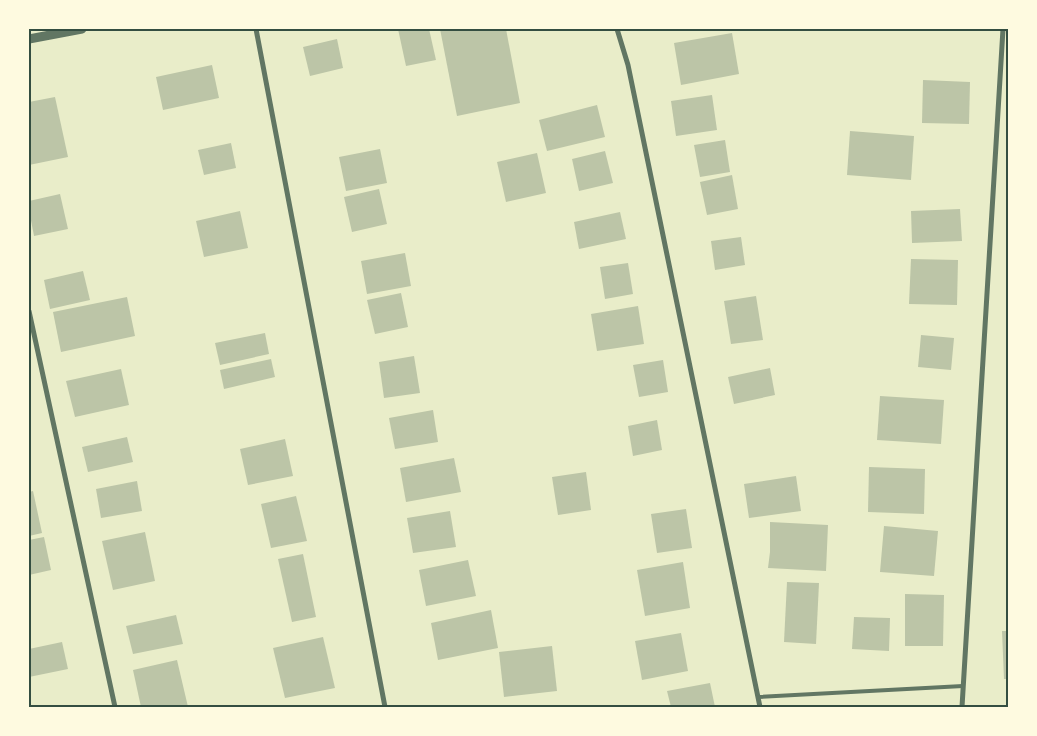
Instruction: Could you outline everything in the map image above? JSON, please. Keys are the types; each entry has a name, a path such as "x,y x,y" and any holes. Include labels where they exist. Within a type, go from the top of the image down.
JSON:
{"street":[{"path":"29,39 82,29"},
{"path":"256,29 384,707"},
{"path":"617,29 628,65 760,707"},
{"path":"962,707 1003,29"},
{"path":"29,311 115,707"}],"lane":[{"path":"758,696 963,686"}],"building":[{"path":"398,29 429,29 436,60 406,66"},
{"path":"440,29 506,29 520,103 457,116"},
{"path":"732,33 739,74 681,85 674,43"},
{"path":"337,39 343,68 310,76 303,47"},
{"path":"212,65 219,98 163,110 156,77"},
{"path":"923,80 970,82 969,124 922,123"},
{"path":"712,95 717,130 676,136 671,101"},
{"path":"55,97 68,157 29,165 29,102"},
{"path":"597,105 605,137 547,151 539,120"},
{"path":"850,131 914,136 911,180 847,175"},
{"path":"725,140 730,172 700,177 694,145"},
{"path":"231,143 236,168 204,175 198,150"},
{"path":"380,149 387,183 346,191 339,157"},
{"path":"605,151 613,183 579,191 572,159"},
{"path":"537,153 546,193 506,202 497,162"},
{"path":"732,175 738,209 707,215 700,182"},
{"path":"379,189 387,224 352,232 344,197"},
{"path":"60,194 68,229 34,236 29,201"},
{"path":"960,209 962,241 912,243 911,211"},
{"path":"240,211 248,248 204,257 196,221"},
{"path":"620,212 626,239 579,249 574,222"},
{"path":"741,237 745,265 715,270 711,241"},
{"path":"405,253 411,286 367,294 361,261"},
{"path":"911,259 958,260 957,305 909,304"},
{"path":"628,263 633,294 605,299 600,267"},
{"path":"83,271 90,300 50,309 44,280"},
{"path":"401,293 408,327 375,334 367,300"},
{"path":"756,296 763,340 731,344 724,301"},
{"path":"127,297 135,336 61,352 53,312"},
{"path":"638,306 644,344 597,351 591,314"},
{"path":"265,333 269,354 220,365 215,343"},
{"path":"921,335 954,338 951,370 918,367"},
{"path":"414,356 420,393 384,398 379,362"},
{"path":"271,359 275,377 224,389 220,370"},
{"path":"663,360 668,392 639,397 633,365"},
{"path":"770,368 775,395 734,404 728,377"},
{"path":"121,369 129,405 75,417 66,381"},
{"path":"880,396 944,400 941,444 877,440"},
{"path":"433,410 438,442 395,449 389,418"},
{"path":"657,420 662,450 633,456 628,426"},
{"path":"127,437 133,462 88,472 82,447"},
{"path":"285,439 293,476 248,485 240,449"},
{"path":"454,458 461,492 406,502 400,468"},
{"path":"869,467 925,469 924,514 868,512"},
{"path":"586,472 591,510 558,515 552,477"},
{"path":"796,476 801,511 749,518 744,484"},
{"path":"137,481 142,511 101,518 96,489"},
{"path":"33,491 42,533 29,536 29,492"},
{"path":"296,496 307,541 271,548 261,504"},
{"path":"686,509 692,548 657,553 651,514"},
{"path":"450,511 456,547 413,553 407,518"},
{"path":"770,522 828,525 826,571 768,568"},
{"path":"884,526 938,531 934,576 880,572"},
{"path":"145,532 155,581 113,590 102,541"},
{"path":"44,537 51,570 29,575 29,540"},
{"path":"303,554 316,617 292,622 278,559"},
{"path":"468,560 476,596 426,606 419,570"},
{"path":"683,562 690,608 645,616 637,570"},
{"path":"787,582 819,583 816,644 784,642"},
{"path":"905,594 944,595 943,646 905,646"},
{"path":"491,610 498,648 438,660 431,623"},
{"path":"176,615 183,644 133,654 126,626"},
{"path":"854,617 890,618 889,651 852,649"},
{"path":"1002,631 1008,631 1008,679 1004,679"},
{"path":"681,633 688,671 642,680 635,641"},
{"path":"323,637 335,688 285,698 273,648"},
{"path":"62,642 68,669 29,677 29,649"},
{"path":"552,646 557,691 504,697 499,652"},
{"path":"177,660 188,707 141,707 133,670"},
{"path":"710,683 715,707 671,707 667,691"}]}
